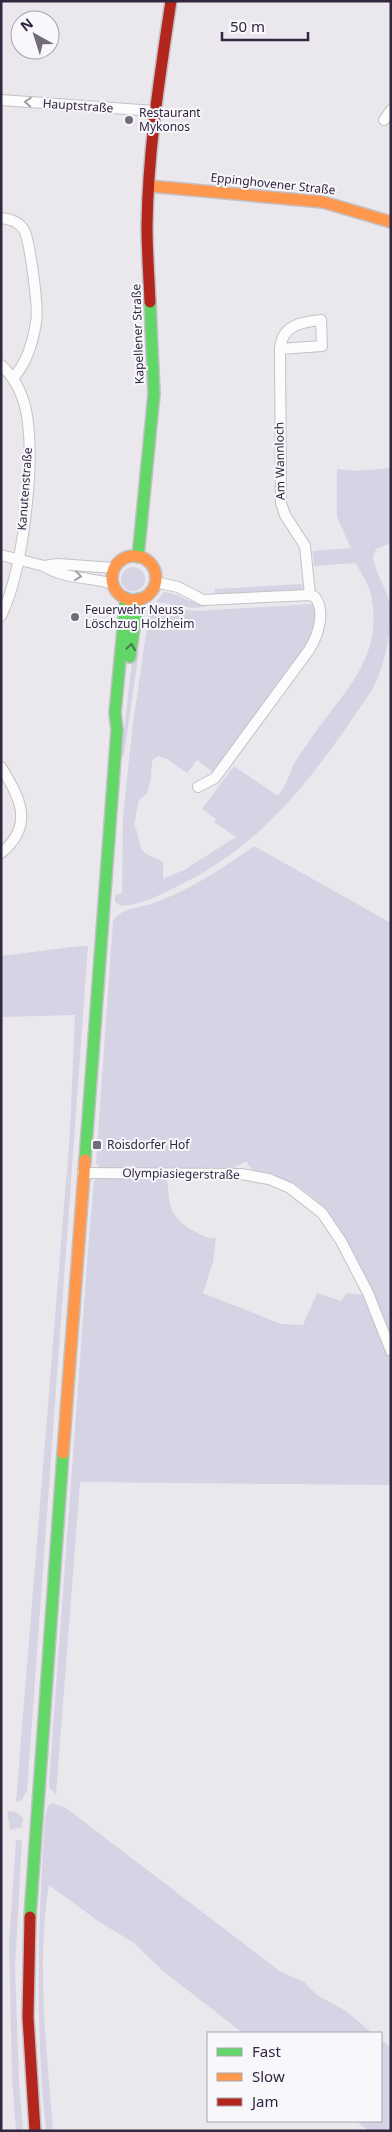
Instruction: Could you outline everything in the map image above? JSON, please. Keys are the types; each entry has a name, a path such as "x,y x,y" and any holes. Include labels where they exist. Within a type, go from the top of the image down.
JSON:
{"main road":[{"name":"Kapellener Straße","path":"138,556 154,394 147,226 149,186 155,111 171,1"},
{"name":"Eppinghovener Straße","path":"149,186 323,202 391,222"},
{"path":"138,556 152,566 155,582 150,593 132,598 117,592 113,584 114,568 124,558 138,556"},
{"path":"35,2131 28,2018 29,1908 117,730 122,713 132,598"}],"street":[{"name":"Hauptstraße","path":"1,100 155,111"},
{"path":"384,120 391,110"},
{"path":"1,218 15,221 25,233 37,309 36,322 28,353 22,368 12,378"},
{"name":"Am Wannloch","path":"198,787 215,778 315,642 318,633 318,604 315,597 310,595 308,560 305,546 285,515 280,503 280,349 280,341 289,328 302,322 321,320 322,346 280,349"},
{"name":"Kanutenstraße","path":"1,365 12,378 24,404 29,438 29,469 20,560 10,595 1,616"},
{"path":"1,555 44,566 55,573 95,578 113,584"},
{"path":"44,566 58,564 114,568"},
{"path":"155,582 178,587 203,600 310,595"},
{"path":"1,767 19,798 22,814 16,836 1,853"},
{"name":"Olympiasiegerstraße","path":"83,1173 241,1174 269,1179 290,1188 322,1214 341,1241 364,1284 391,1351"}],"shaded area":[{"path":"391,468 391,543 376,549 373,557 390,604 390,626 384,660 372,690 310,776 265,826 239,848 210,868 178,886 143,902 121,906 115,902 115,895 122,893 123,817 132,731 149,612 157,605 195,611 315,604 316,623 309,643 214,773 197,760 187,773 167,759 158,756 152,761 151,778 147,793 139,800 134,825 140,846 144,852 163,862 163,879 184,870 236,837 214,822 216,819 202,809 234,766 278,796 300,755 359,670 367,653 372,634 373,614 369,587 356,563 314,566 313,551 351,548 337,517 337,469 356,471"},
{"path":"133,567 138,568 144,574 144,584 138,590 133,591 128,590 122,584 121,579 122,574 128,568"},
{"path":"302,584 303,590 215,595 215,589"},
{"path":"164,592 205,604 205,607 193,608 156,602"},
{"path":"133,651 139,651 124,754 121,758"},
{"path":"254,846 391,923 391,1341 365,1277 342,1234 314,1198 296,1185 252,1170 246,1161 232,1169 108,1170 100,1168 96,1163 113,921 120,913 154,903 193,885"},
{"path":"88,946 27,1791 22,1800 16,1802 70,1132 75,1015 1,1017 1,956"},
{"path":"97,1178 224,1178 167,1180 170,1204 175,1216 194,1231 207,1237 216,1238 213,1262 203,1293 281,1324 303,1325 317,1293 341,1301 347,1293 365,1295 391,1364 391,1485 80,1482 56,1794 50,1789 49,1783 88,1250 94,1181"},
{"path":"53,1803 66,1808 281,1972 304,1982 317,1995 346,2011 371,2032 242,2032 164,1972 134,1943 98,1921 49,1885 45,1914 43,1976 53,2131 46,2131 40,2052 39,1935 45,1817 48,1806"},
{"path":"7,1811 16,1812 23,1818 22,1827 10,1830"},
{"path":"16,1840 22,1840 15,1968 23,2131 16,2131 12,2076 9,1944"},
{"path":"382,2041 391,2048 391,2131 369,2131 357,2122 382,2122"}],"traffic: fast":[{"path":"138,557 154,394 150,302"},
{"path":"85,1160 117,730 115,713 126,598"},
{"path":"130,657 138,599"},
{"path":"30,1917 63,1453"}],"traffic: slow":[{"path":"149,186 323,202 391,222"},
{"path":"134,556 146,560 152,566 156,578 152,590 146,596 134,600 122,596 116,590 112,578 116,566 122,560 134,556"},
{"path":"63,1453 85,1160"}],"traffic: jam":[{"path":"150,302 147,226 150,169 155,113 171,1"},
{"path":"30,1917 28,2017 35,2131"}],"place":[{"name":"Restaurant Mykonos","path":"129,120"},
{"name":"Feuerwehr Neuss Löschzug Holzheim","path":"75,617"},
{"name":"Roisdorfer Hof","path":"97,1145"}]}
